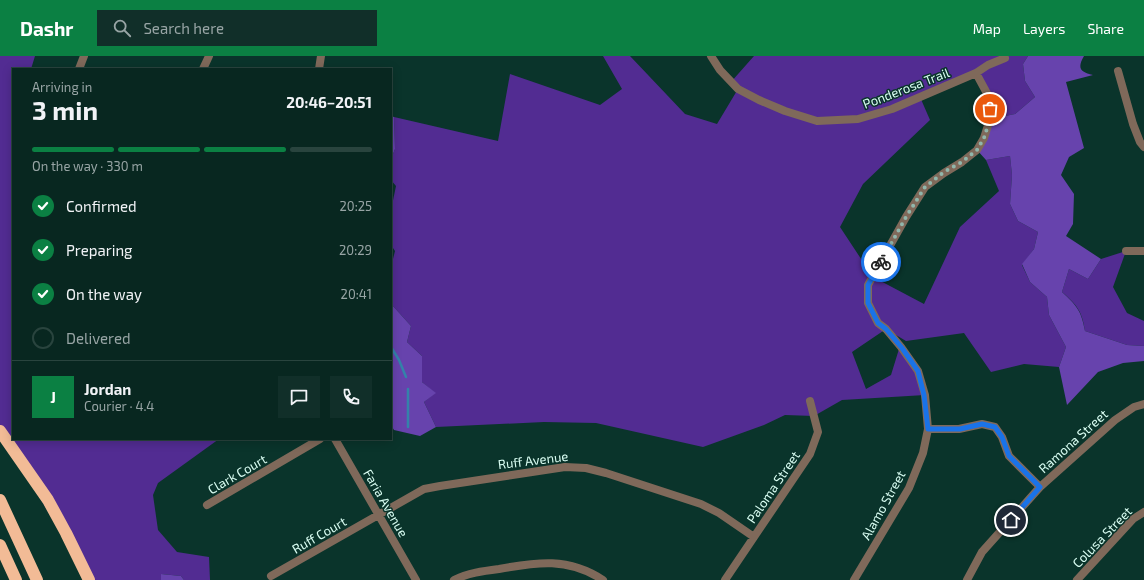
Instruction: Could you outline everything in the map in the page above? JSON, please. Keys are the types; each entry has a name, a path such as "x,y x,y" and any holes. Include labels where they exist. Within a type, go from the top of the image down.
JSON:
{"highway":[{"path":"0,431 48,500 89,580"},
{"path":"0,500 37,580"},
{"path":"0,545 16,580"}],"street":[{"path":"79,68 84,56"},
{"path":"204,68 209,56"},
{"path":"319,68 321,56"},
{"name":"Ponderosa Trail","path":"711,56 720,70 738,89 785,111 818,121 858,119 892,109 976,73 1005,58"},
{"path":"1118,71 1133,124 1140,142 1144,147"},
{"name":"Alamo Street","path":"854,580 909,488 923,453 928,429 924,395 918,371 902,348 886,329 878,323 868,303 868,285 906,217 925,187 944,172 962,162 977,150 984,138 990,119 990,99 976,73"},
{"path":"1126,251 1144,251"},
{"name":"Paloma Street","path":"725,580 810,454 818,432 810,401"},
{"name":"Ramona Street","path":"967,580 982,552 1040,487 1115,420 1134,407 1144,404"},
{"path":"928,429 960,429 982,424 995,427 1002,437 1009,456 1040,487"},
{"name":"Clark Court","path":"207,505 318,440"},
{"name":"Faria Avenue","path":"337,440 416,580"},
{"name":"Ruff Avenue","path":"379,515 418,492 432,487 565,467 586,468 606,473 701,504 719,513 754,537"},
{"name":"Colusa Street","path":"1077,580 1133,519 1144,512"},
{"name":"Ruff Court","path":"271,576 379,515"},
{"path":"454,580 471,574 545,562 573,567 603,580"}],"shaded area":[{"path":"0,56 35,56 31,68 12,68 12,440 218,440 158,483 153,495 158,530 177,552 209,557 210,580 184,580 181,576 161,574 161,580 89,580 0,431"},
{"path":"603,56 630,56 685,114 717,124 738,89 731,82 754,56 1028,56 1023,64 1025,81 1035,97 1015,114 990,119 990,99 976,73 920,97 930,120 863,184 840,227 873,277 924,304 960,227 999,191 986,160 1010,156 1012,175 1010,204 1018,221 1038,232 1034,249 1022,265 1030,282 1047,297 1049,315 1066,347 1059,367 1024,364 991,372 964,333 906,341 886,329 852,352 866,389 891,375 899,349 918,371 925,395 842,400 814,416 785,415 764,425 703,447 596,423 544,422 436,427 424,402 435,393 422,382 422,356 407,342 411,326 393,306 392,302 392,263 395,251 392,246 392,205 396,186 392,181 392,156 395,149 394,117 498,141 510,74 600,105 622,89"},
{"path":"1028,56 1084,56 1080,66 1081,69 1093,75 1066,82 1084,148 1069,157 1061,175 1074,194 1073,224 1066,236 1101,259 1088,279 1069,269 1062,292 1078,309 1085,331 1127,345 1144,346 1144,361 1123,363 1098,372 1067,405 1059,367 1066,347 1049,315 1047,297 1030,282 1022,264 1034,249 1038,232 1018,221 1010,204 1012,175 1010,156 986,160 977,150 990,119 1015,114 1035,97 1025,81 1023,64"},
{"path":"392,116 394,117 395,149 392,156"},
{"path":"1126,251 1113,287 1127,313 1144,321 1144,346 1127,345 1085,331 1078,309 1062,292 1069,269 1088,279 1101,259"},
{"path":"392,302 393,306 411,326 407,342 422,356 422,382 436,393 424,402 436,427 420,436 394,430 392,427"},
{"path":"161,574 181,576 184,580 161,580"}],"waterway":[{"path":"392,349 399,360 406,377"},
{"path":"408,389 408,427"}],"way so far":[{"path":"881,262 906,217 925,187 944,172 962,162 977,150 984,138 990,119 990,109"}],"route":[{"path":"881,262 868,285 868,303 878,323 886,329 902,348 918,371 924,395 928,429 960,429 982,424 995,427 1002,437 1009,456 1040,487 1011,520"}]}
